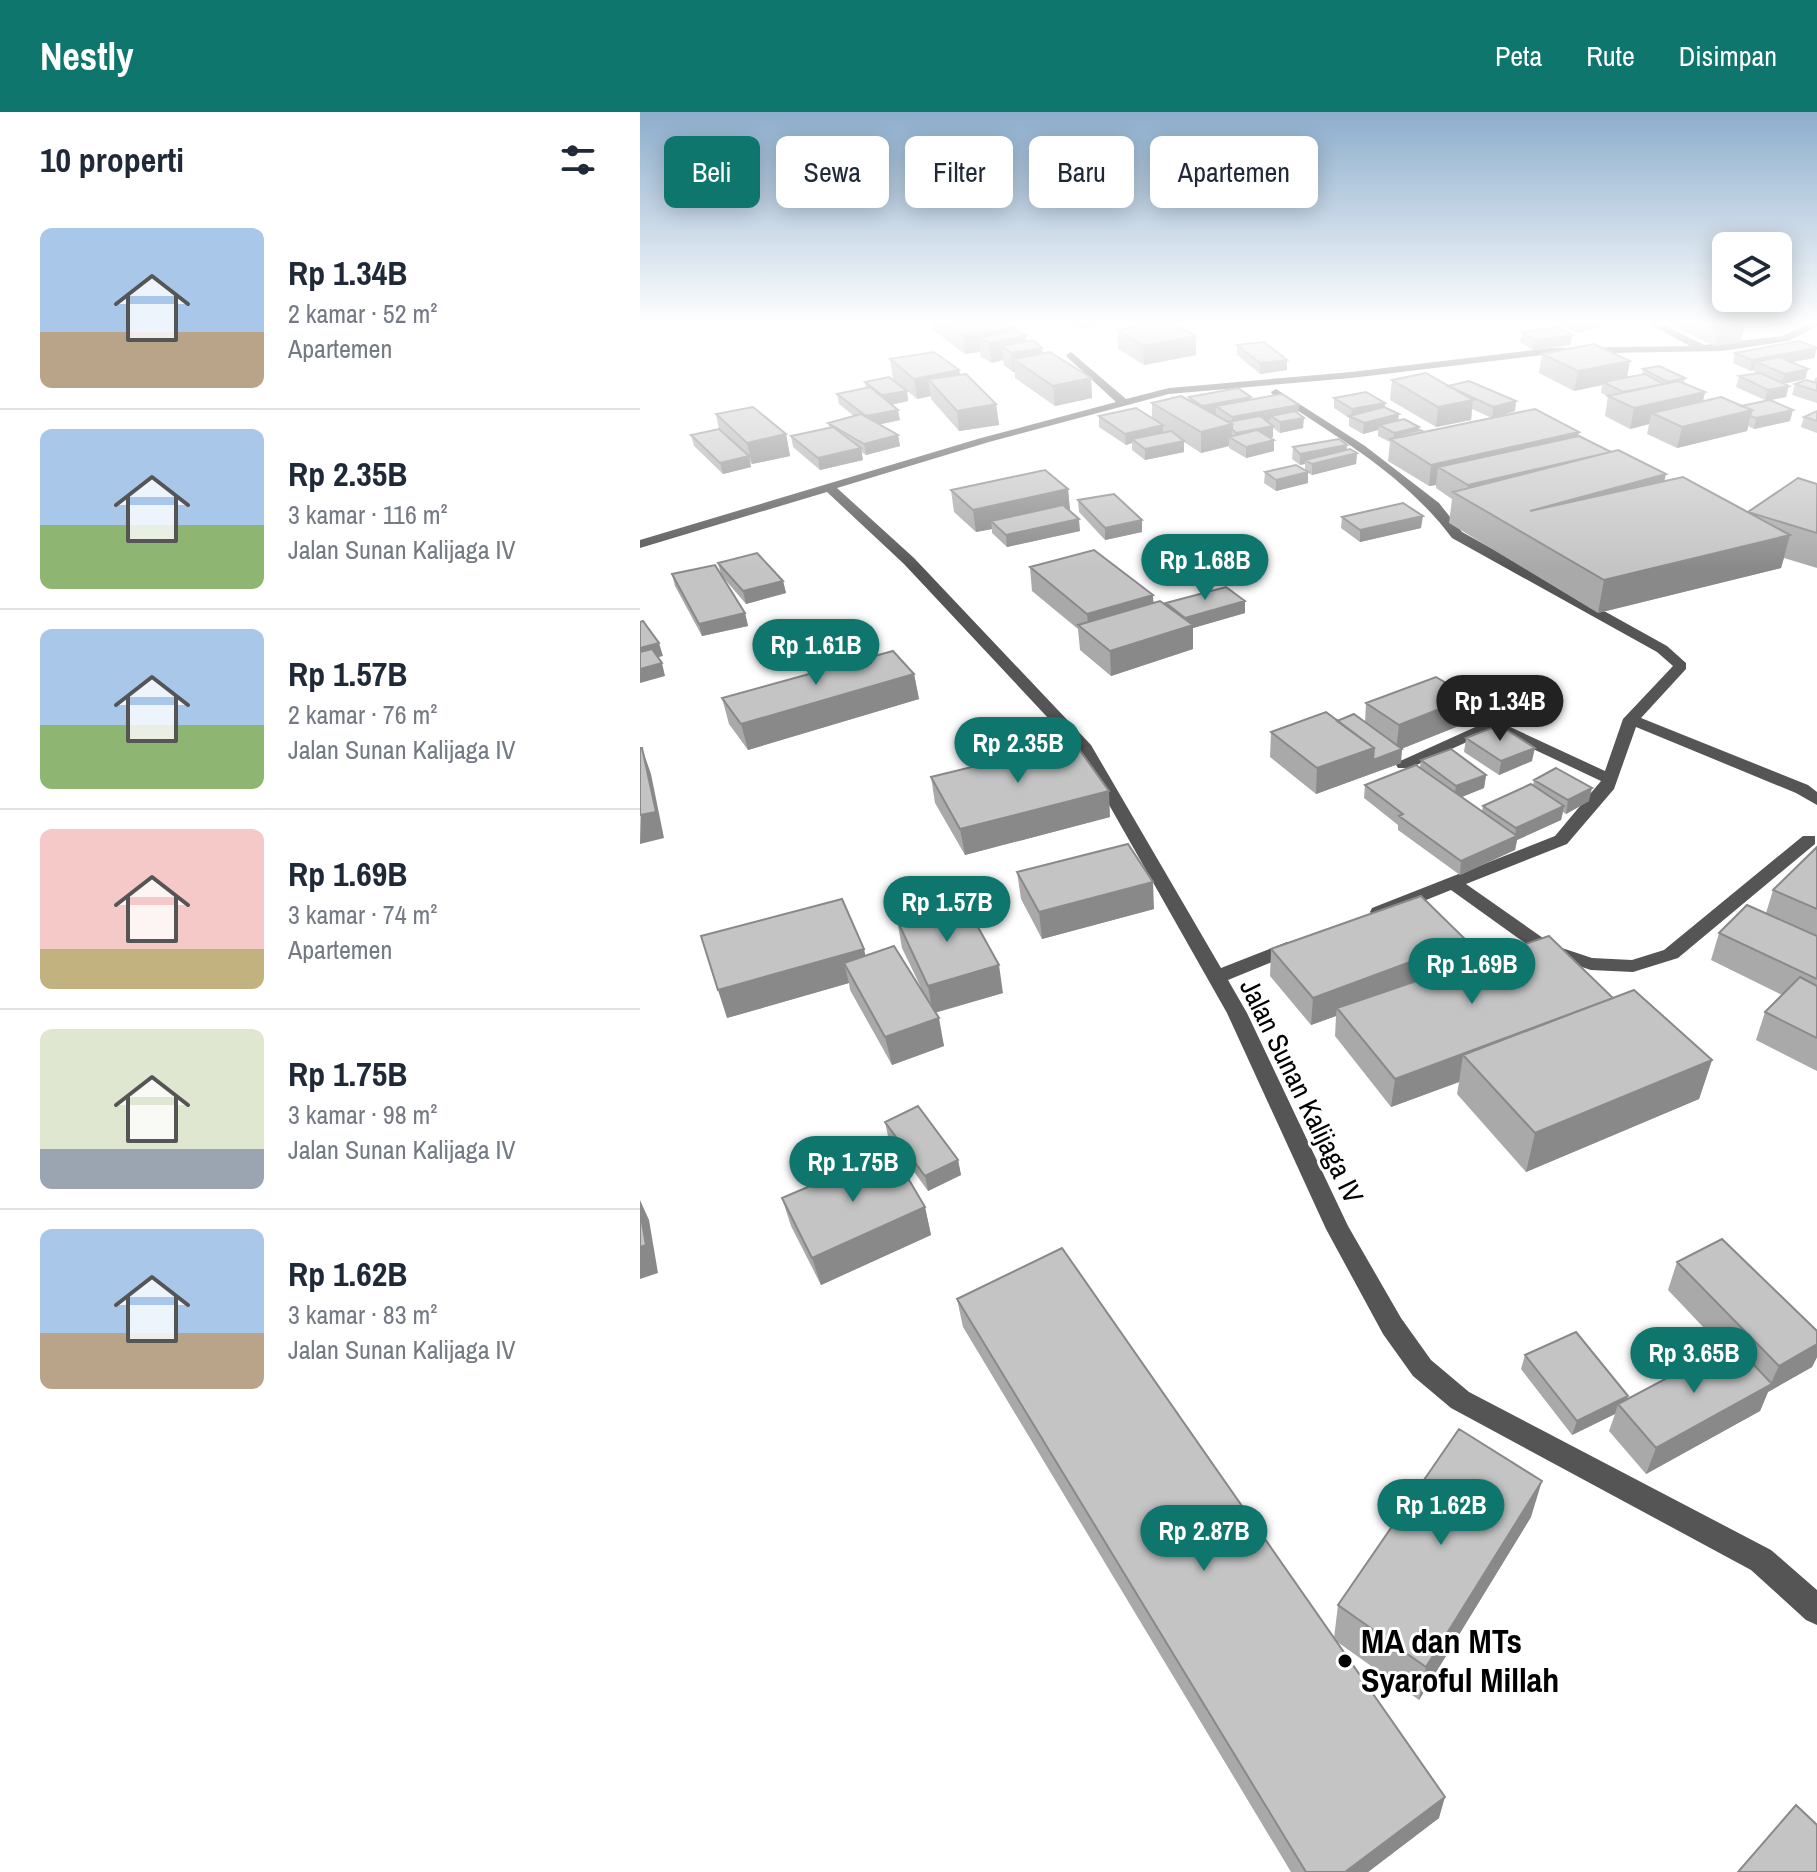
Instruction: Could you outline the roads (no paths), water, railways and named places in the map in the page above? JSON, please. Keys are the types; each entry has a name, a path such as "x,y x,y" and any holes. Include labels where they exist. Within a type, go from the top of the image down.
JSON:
{"street":[{"path":"640,544 1112,405"},
{"path":"1296,405 1361,448 1435,506 1457,535 1662,649 1681,666 1631,719 1606,789 1561,840 1364,918"},
{"name":"Jalan Sunan Kalijaga IV","path":"830,488 909,561 1085,748 1237,1013 1338,1229 1392,1326 1422,1368 1460,1400 1761,1560 1817,1610"},
{"path":"1631,719 1802,789 1817,800"},
{"path":"1404,765 1493,724 1610,779"},
{"path":"1453,883 1546,949 1591,964 1633,966 1671,954 1814,835"},
{"path":"1216,977 1305,942"}],"place":[{"name":"MA dan MTs Syaroful Millah","path":"1345,1661"}]}
